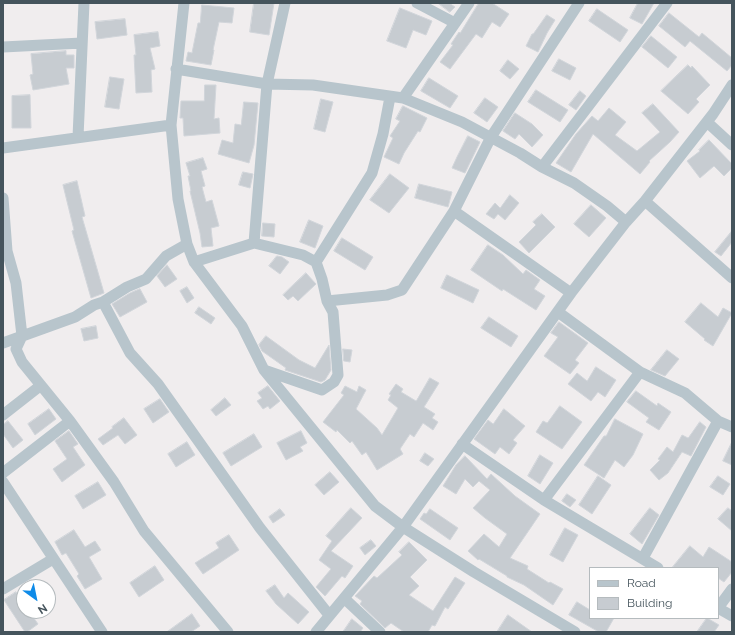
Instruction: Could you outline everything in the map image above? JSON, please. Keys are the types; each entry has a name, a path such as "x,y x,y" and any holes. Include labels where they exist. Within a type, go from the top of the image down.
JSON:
{"street":[{"path":"78,137 84,3"},
{"path":"184,3 170,125 178,199 187,244 194,262 242,326 264,370 375,506 403,527 474,572 575,632"},
{"path":"254,243 267,84 285,3"},
{"path":"416,3 455,23"},
{"path":"403,98 469,3"},
{"path":"327,301 387,295 402,290 454,212 491,137 579,3"},
{"path":"542,167 667,3"},
{"path":"3,47 82,44"},
{"path":"176,68 267,84 313,85 403,98 462,122 520,152 542,167 574,183 607,206 626,222"},
{"path":"316,632 403,527 571,293 707,122 732,85"},
{"path":"316,262 372,173 383,134 390,97"},
{"path":"707,122 732,145"},
{"path":"3,148 170,125"},
{"path":"3,198 5,252 16,283 22,336 16,349 22,362 70,421 114,482 144,531 228,632"},
{"path":"645,201 732,278"},
{"path":"454,212 571,293"},
{"path":"194,262 254,243 302,255 316,262 327,301 334,312 337,379 322,390 264,370"},
{"path":"3,343 75,317 127,287 146,279 166,256 187,244"},
{"path":"103,302 130,353 158,384 260,528 329,615"},
{"path":"558,312 640,372 685,393 718,421 732,427"},
{"path":"544,500 640,372"},
{"path":"3,415 40,386"},
{"path":"3,473 70,421"},
{"path":"643,558 718,421"},
{"path":"462,444 544,500 656,567"},
{"path":"3,482 102,632"},
{"path":"3,589 53,559"},
{"path":"719,607 732,589"},
{"path":"344,599 380,632"},
{"path":"719,609 732,616"}],"building":[{"path":"254,3 274,3 269,35 250,32"},
{"path":"438,3 449,3 455,7 450,12"},
{"path":"479,3 492,3 509,14 500,27 492,22 482,38 476,34 450,69 440,62 453,45 451,44 459,32 460,33"},
{"path":"638,3 654,3 642,24 630,18"},
{"path":"202,5 234,8 232,23 219,22 211,65 186,61 188,52 192,53 198,23 200,23"},
{"path":"400,8 432,21 426,35 413,30 406,48 387,41"},
{"path":"597,9 628,30 620,42 589,21"},
{"path":"669,13 699,37 702,33 732,58 732,65 727,71 690,41 685,47 659,26"},
{"path":"547,15 555,20 538,52 526,46 532,34"},
{"path":"125,19 127,35 97,39 95,22"},
{"path":"158,32 160,46 150,48 155,69 151,70 152,92 136,93 134,55 136,55 134,35"},
{"path":"651,36 677,57 668,68 642,47"},
{"path":"66,51 66,55 74,55 74,68 66,68 69,84 33,90 30,75 33,74 31,54"},
{"path":"559,59 576,68 570,80 552,71"},
{"path":"508,60 519,69 510,79 500,71"},
{"path":"688,65 691,68 692,66 710,85 696,99 699,102 688,114 661,91"},
{"path":"110,77 124,79 119,109 105,107"},
{"path":"429,78 458,96 450,108 421,91"},
{"path":"205,85 216,85 214,119 219,118 220,133 184,136 183,118 180,118 181,101 204,101"},
{"path":"536,90 568,110 560,122 528,102"},
{"path":"580,91 586,96 576,110 569,105"},
{"path":"30,95 31,128 12,128 12,96"},
{"path":"485,98 498,107 487,122 474,113"},
{"path":"321,99 333,102 325,132 314,129"},
{"path":"244,102 258,103 254,145 249,163 218,154 222,140 233,143 235,124 241,125"},
{"path":"653,104 679,132 649,161 650,162 640,174 593,134 571,172 556,163 576,134 592,116 598,121 609,108 626,122 615,135 637,151 660,132 642,113"},
{"path":"403,106 427,118 420,132 418,131 404,153 399,164 384,157 393,138 390,136 400,121 396,119"},
{"path":"515,113 532,124 543,135 532,147 519,134 515,139 503,131"},
{"path":"468,136 480,142 465,173 452,168"},
{"path":"709,140 732,164 732,168 724,176 714,166 700,178 687,161 700,151 699,150"},
{"path":"203,158 207,169 201,171 205,186 202,187 206,202 212,200 219,226 211,228 213,246 202,247 190,191 188,176 190,176 186,163"},
{"path":"243,172 253,174 250,188 239,185"},
{"path":"390,174 409,188 389,213 370,200"},
{"path":"77,181 85,216 82,217 104,293 91,298 72,231 74,230 63,185"},
{"path":"419,184 452,192 448,207 415,198"},
{"path":"510,195 519,203 505,220 498,214 494,219 486,214 495,203 500,208"},
{"path":"591,205 606,218 589,237 574,224"},
{"path":"542,214 555,227 529,253 519,242 536,225 533,222"},
{"path":"309,220 323,226 315,248 300,242"},
{"path":"263,223 275,224 274,237 262,236"},
{"path":"732,231 732,242 721,256 715,252"},
{"path":"342,238 373,257 365,270 334,251"},
{"path":"488,245 503,255 523,274 526,270 540,280 534,289 545,296 536,310 503,289 502,291 471,270"},
{"path":"277,256 282,257 289,262 280,274 269,266"},
{"path":"167,265 177,279 165,287 157,276"},
{"path":"306,273 316,284 298,301 293,296 288,300 283,295"},
{"path":"447,275 479,290 473,303 441,288"},
{"path":"187,287 194,298 187,303 180,291"},
{"path":"140,289 147,302 120,317 112,304"},
{"path":"701,303 718,317 723,308 732,313 713,346 704,340 705,339 685,322"},
{"path":"199,307 215,318 211,324 195,313"},
{"path":"489,317 518,336 511,347 481,328"},
{"path":"559,322 588,343 575,360 579,363 570,374 544,356 558,337 551,333"},
{"path":"96,326 98,338 84,341 81,329"},
{"path":"266,336 299,360 315,368 329,345 331,370 325,380 321,382 285,370 286,368 262,351 259,345"},
{"path":"343,349 352,350 350,362 344,361"},
{"path":"667,350 679,359 665,376 651,370"},
{"path":"596,367 616,380 605,397 598,392 591,401 568,384 577,373 587,381"},
{"path":"430,378 439,383 424,407 435,414 432,418 438,422 433,430 423,423 414,437 410,434 400,449 403,454 377,470 366,452 362,455 352,441 350,443 337,430 336,432 323,422 344,395 341,393 345,386 357,392 359,386 366,390 356,409 377,428 382,435 398,408 388,400 391,395 389,394 396,384 403,389 401,392 416,401"},
{"path":"268,386 280,401 270,409 268,406 263,409 257,401 262,398 258,393"},
{"path":"636,391 657,406 658,403 671,412 659,430 646,422 649,418 627,402"},
{"path":"225,398 231,405 216,416 211,410"},
{"path":"160,399 169,412 153,423 144,409"},
{"path":"560,406 582,422 562,449 536,432 543,421 547,423"},
{"path":"49,409 56,419 35,435 28,424"},
{"path":"504,409 525,426 513,440 517,443 509,454 500,447 495,454 474,439 488,420 493,424"},
{"path":"124,418 137,435 125,444 118,435 103,445 98,439"},
{"path":"615,419 643,434 633,455 624,467 615,460 604,478 584,465 604,436 606,436"},
{"path":"8,421 23,440 13,448 3,434 3,425"},
{"path":"700,422 706,427 691,456 682,452 668,473 659,480 650,470 660,460 658,459 667,447 673,452 682,435 688,438"},
{"path":"69,431 78,444 73,447 85,465 62,482 53,469 67,459 55,441"},
{"path":"301,431 307,443 300,447 303,451 286,460 277,443"},
{"path":"254,434 262,447 231,466 223,453"},
{"path":"187,442 195,455 176,467 168,454"},
{"path":"732,442 732,465 723,461"},
{"path":"425,453 434,459 428,466 420,461"},
{"path":"540,455 553,463 540,484 528,476"},
{"path":"465,456 487,479 491,474 515,496 540,514 510,558 528,566 527,569 549,583 550,582 563,589 553,605 524,585 507,577 479,559 478,560 468,551 484,534 499,547 507,534 473,508 490,490 479,481 473,487 465,479 456,494 443,486 456,465"},
{"path":"330,472 339,482 324,495 315,485"},
{"path":"598,476 611,485 592,514 579,505"},
{"path":"718,476 730,484 723,495 710,487"},
{"path":"98,482 106,495 83,509 75,496"},
{"path":"567,494 576,500 570,507 562,501"},
{"path":"351,508 362,518 331,551 353,566 345,578 342,576 325,596 316,587 331,569 319,560 332,541 326,536"},
{"path":"650,508 659,515 642,544 630,534"},
{"path":"728,508 732,511 732,531 718,519"},
{"path":"280,509 285,515 273,523 269,517"},
{"path":"430,509 458,528 450,540 420,519 424,513 426,514"},
{"path":"565,528 578,535 563,562 550,555"},
{"path":"74,530 85,547 95,541 101,550 89,557 102,579 85,589 77,576 79,574 66,553 62,555 55,542"},
{"path":"229,535 239,550 203,574 195,563 219,548 216,543"},
{"path":"371,540 376,546 365,555 360,548"},
{"path":"409,542 427,560 410,577 419,586 409,595 433,611 455,577 465,583 448,609 445,607 435,626 432,625 428,632 404,632 391,623 385,628 360,604 362,601 355,596 374,576 377,578 402,555 399,552"},
{"path":"690,546 703,557 709,547 732,562 732,572 724,582 719,579 719,567 673,567"},
{"path":"155,566 164,580 139,597 130,583"},
{"path":"275,585 284,598 288,593 309,612 298,624 276,604 266,591"},
{"path":"16,592 16,618 4,600"},
{"path":"577,602 589,609 589,619 613,619 606,632 599,632 569,615"},
{"path":"192,614 200,626 191,632 167,632"},
{"path":"508,615 532,632 497,632"},
{"path":"16,619 35,619 38,624 25,632"},
{"path":"352,619 363,628 360,632 343,632"},
{"path":"706,619 719,625 714,632 697,632"}]}
